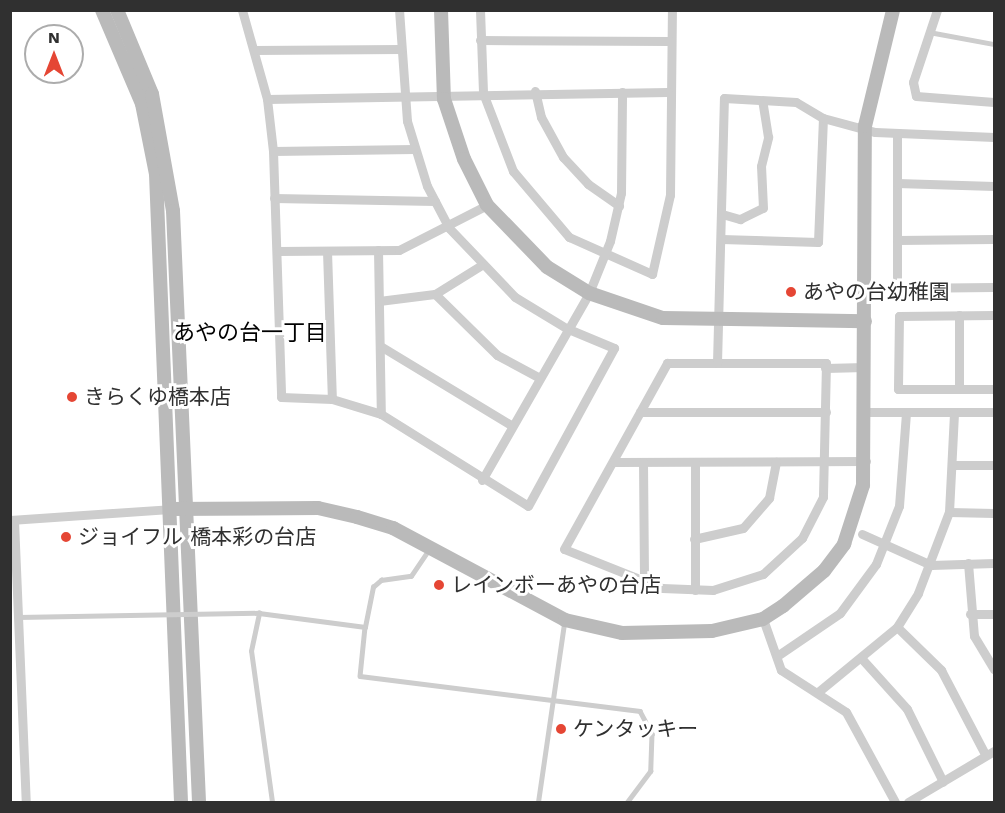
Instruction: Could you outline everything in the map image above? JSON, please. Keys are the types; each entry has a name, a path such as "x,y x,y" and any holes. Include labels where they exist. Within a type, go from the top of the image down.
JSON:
{"street":[{"path":"102,10 142,104 156,174 181,802"},
{"path":"117,10 152,94 168,168 199,802"},
{"path":"242,10 267,99 273,150 281,397 332,399 381,414 482,480 528,506 614,348 567,328 515,297 480,266 450,228 435,201 414,148 403,99 399,10"},
{"path":"441,10 444,99 464,159 487,205 527,251 589,293 663,318 717,321 865,321"},
{"path":"480,10 483,93 504,157 531,198 569,237 604,256 652,274 670,195 668,93 672,10"},
{"path":"26,802 12,520 186,508 318,508 393,528 565,620 658,635 712,631 763,619 818,577 844,544 866,461 865,126 893,10"},
{"path":"937,10 913,82 916,96 994,102"},
{"path":"480,40 671,41"},
{"path":"254,50 400,49"},
{"path":"267,99 444,99 483,93 535,91 668,93"},
{"path":"535,91 541,117 563,157 588,184 619,206"},
{"path":"482,480 538,377 589,293 604,256 619,206 622,92"},
{"path":"717,363 724,98 796,102 823,118 897,133 994,137"},
{"path":"722,214 740,219 763,208 761,166 768,130 762,100"},
{"path":"722,239 818,243 823,118"},
{"path":"897,133 897,288 994,287"},
{"path":"273,150 414,148"},
{"path":"897,183 994,186"},
{"path":"274,198 435,201"},
{"path":"277,251 399,250 450,228 487,205"},
{"path":"897,240 994,239"},
{"path":"378,250 382,347 381,414"},
{"path":"327,251 332,399"},
{"path":"379,300 435,294 480,266"},
{"path":"435,294 498,355 538,377"},
{"path":"959,315 959,389"},
{"path":"994,315 899,316 898,388 994,389"},
{"path":"382,347 511,425"},
{"path":"667,363 826,363 825,368 826,460 819,508 788,555 763,574 695,590 644,585 564,549 667,363"},
{"path":"825,368 865,368"},
{"path":"640,412 826,412"},
{"path":"866,412 994,412"},
{"path":"777,656 840,613 885,544 899,506 906,412"},
{"path":"818,692 897,627 931,565 949,513 956,465 954,412"},
{"path":"614,462 866,461"},
{"path":"644,462 644,585"},
{"path":"695,462 695,590"},
{"path":"694,539 743,528 769,498 776,462"},
{"path":"956,465 994,465"},
{"path":"949,513 994,513"},
{"path":"862,534 931,565 994,562"},
{"path":"968,562 970,614 974,636 994,669"},
{"path":"970,614 994,614"},
{"path":"763,619 781,670 846,712 895,802"},
{"path":"897,627 941,670 990,752 908,802"},
{"path":"862,658 907,709 943,782"}],"lane":[{"path":"929,33 994,44"},
{"path":"430,548 411,576 381,580 373,587 365,627 360,676 640,711 652,734 651,771 628,802"},
{"path":"18,617 259,613 365,627"},
{"path":"259,613 250,651 272,802"},
{"path":"538,802 549,701 565,620"}],"place":[{"name":"あやの台幼稚園","path":"791,292"},
{"name":"きらくゆ橋本店","path":"72,397"},
{"name":"ジョイフル 橋本彩の台店","path":"66,537"},
{"name":"レインボーあやの台店","path":"439,585"},
{"name":"ケンタッキー","path":"561,729"}],"district":[{"name":"あやの台一丁目","path":"250,333"}]}
